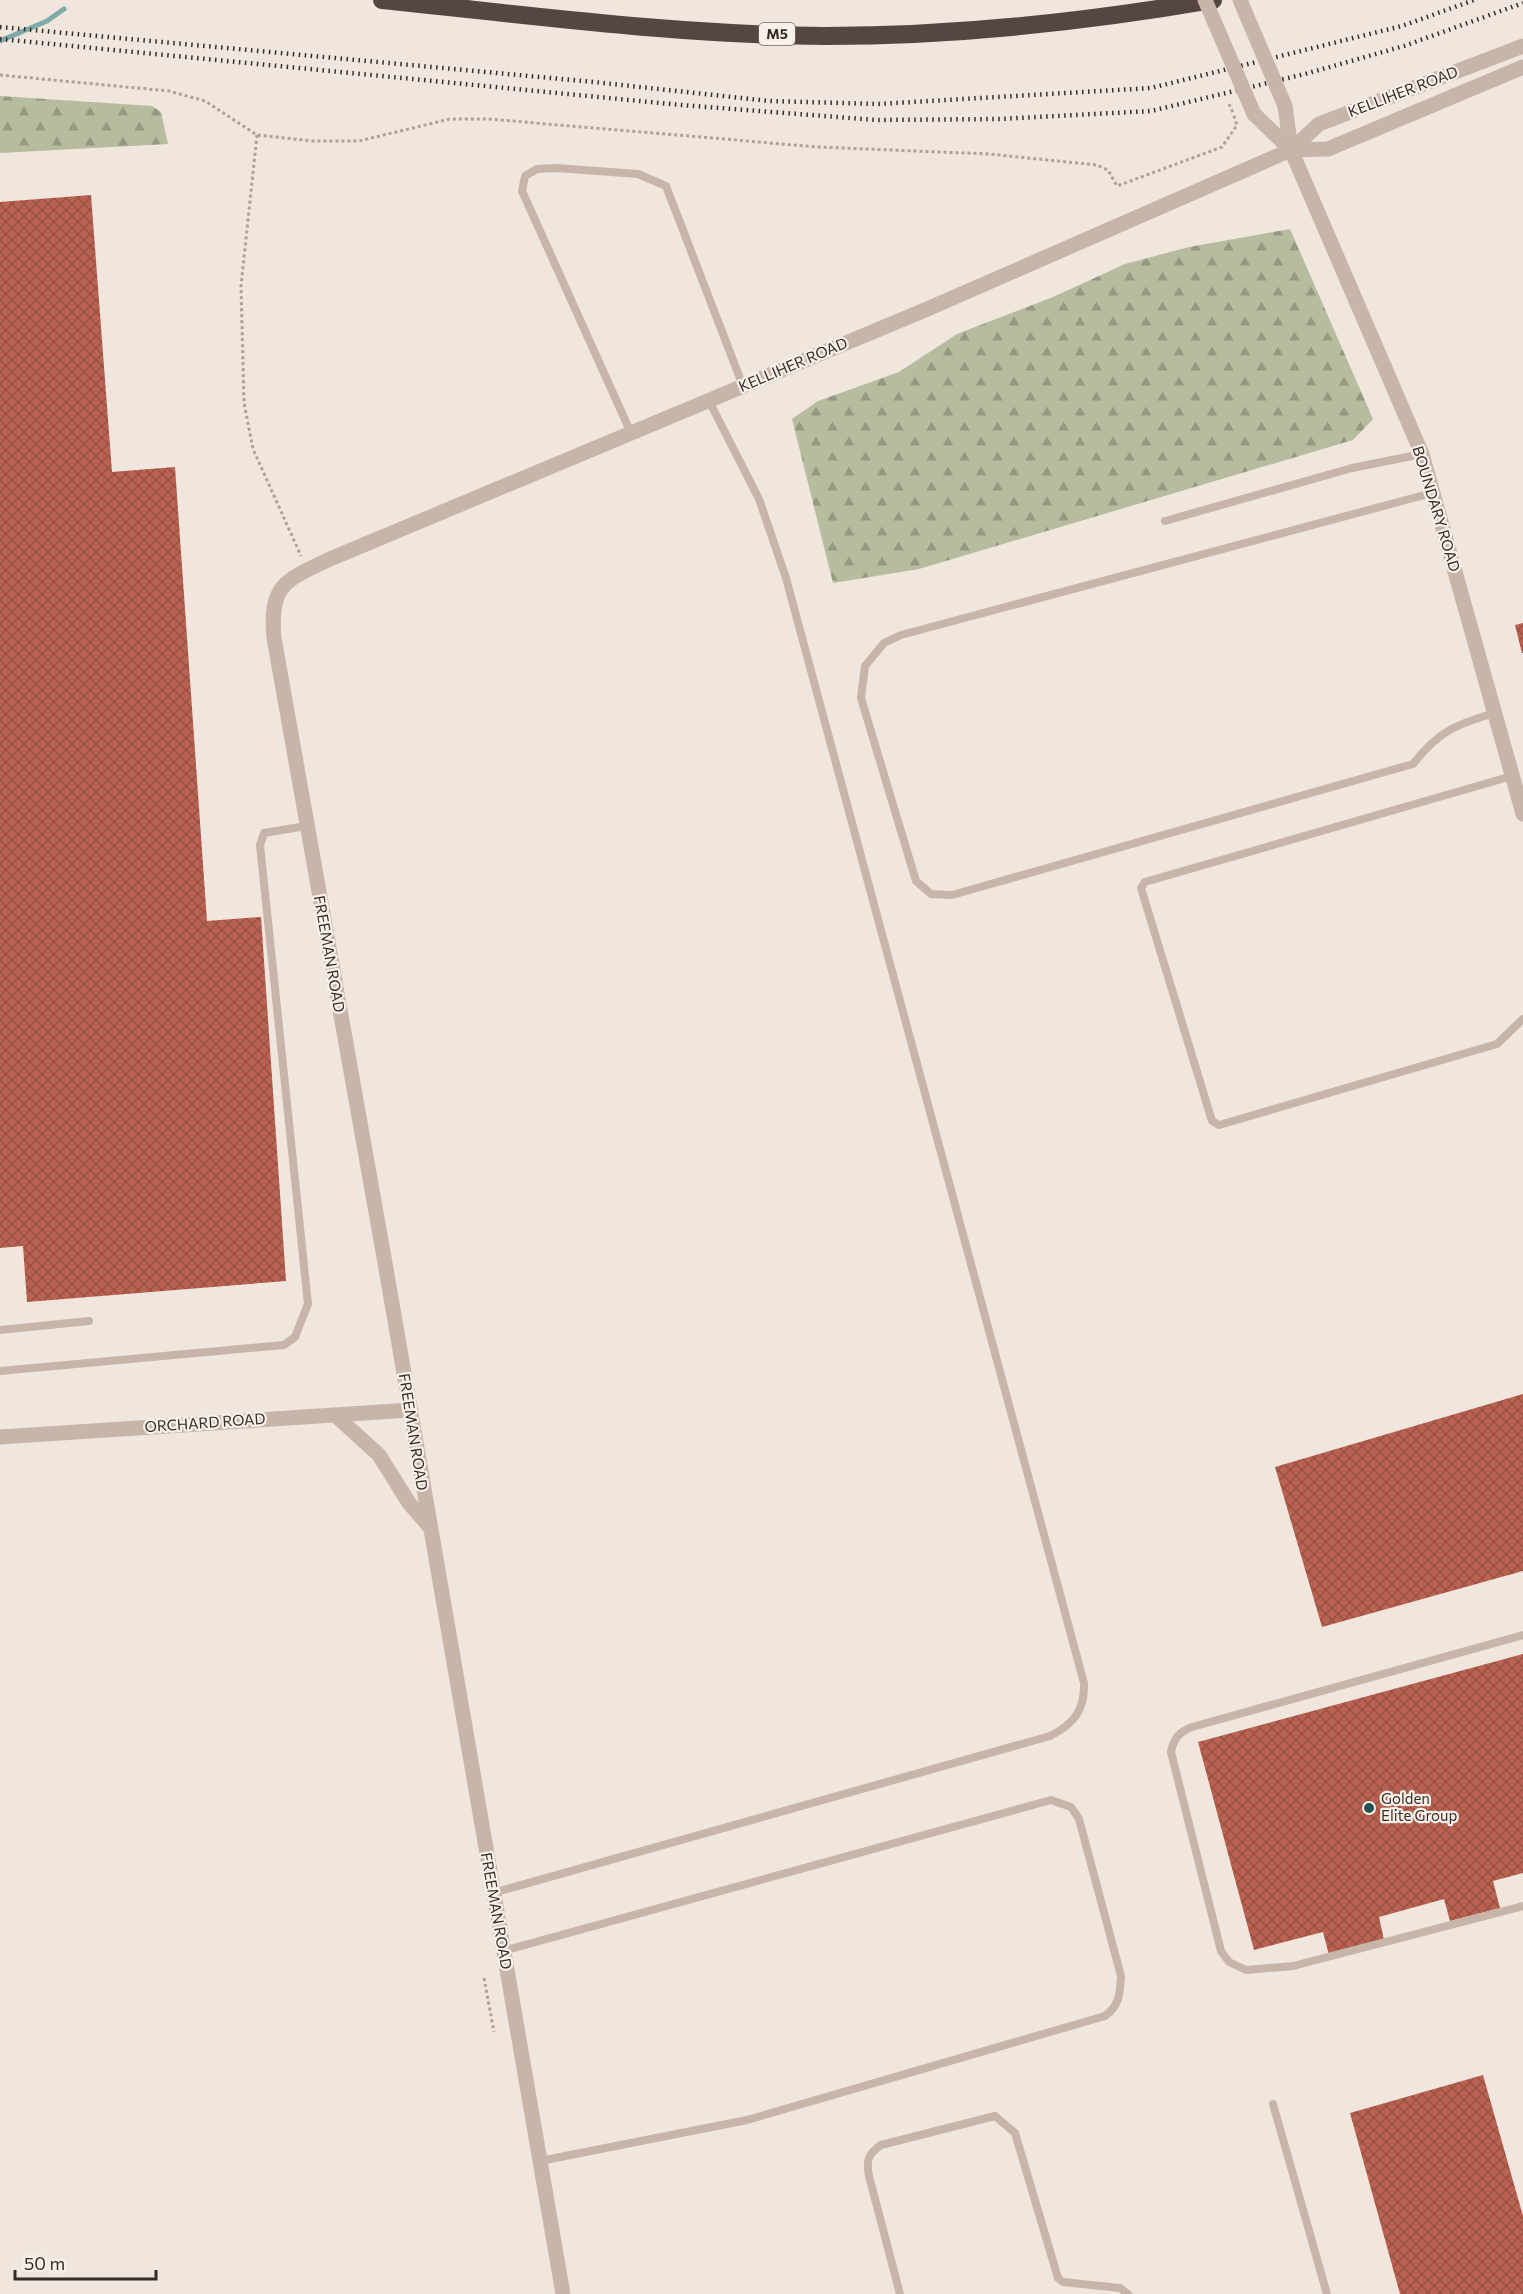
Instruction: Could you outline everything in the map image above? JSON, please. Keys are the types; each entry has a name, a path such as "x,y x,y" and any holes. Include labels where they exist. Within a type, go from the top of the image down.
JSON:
{"highway":[{"name":"M5","path":"382,0 630,25 736,33 825,36 992,30 1077,21 1213,0"}],"street":[{"name":"BOUNDARY ROAD","path":"1206,0 1254,114 1291,150"},
{"name":"BOUNDARY ROAD","path":"1240,0 1285,106 1291,150 1422,454 1523,814"},
{"name":"KELLIHER ROAD","path":"299,574 925,310 1291,150 1320,124 1523,46"},
{"name":"KELLIHER ROAD","path":"1291,150 1328,149 1523,67"},
{"name":"FREEMAN ROAD","path":"299,574 279,590 272,612 306,826 563,2294"},
{"name":"ORCHARD ROAD","path":"0,1437 410,1410"},
{"path":"335,1415 379,1455 409,1503 429,1526"}],"lane":[{"path":"631,433 522,191 525,176 537,169 638,174 666,186 742,386"},
{"path":"493,1893 1050,1736 1067,1728 1078,1715 1085,1697 1081,1671 786,578 759,500 709,400"},
{"path":"1165,521 1352,468 1422,454"},
{"path":"1432,493 901,635 884,643 865,666 861,698 916,881 931,894 952,895 1413,764 1438,735 1463,722 1494,713"},
{"path":"1512,776 1145,882 1140,888 1212,1121 1220,1125 1497,1044 1523,1019"},
{"path":"0,1371 284,1345 295,1337 308,1304 260,844 264,833 306,826"},
{"path":"0,1330 88,1321"},
{"path":"1523,1635 1192,1727 1180,1732 1173,1742 1171,1752 1221,1951 1229,1962 1246,1970 1293,1966 1523,1906"},
{"path":"503,1951 1051,1800 1071,1807 1079,1819 1121,1976 1115,2009 1105,2016 747,2120 540,2161"},
{"path":"1273,2104 1327,2294"},
{"path":"900,2294 869,2176 867,2162 870,2152 882,2145 995,2116 1015,2133 1058,2278 1063,2282 1120,2288 1128,2294"}],"path":[{"path":"0,75 169,91 205,101 257,135 313,141 359,141 450,118 488,118 808,146 967,153 1096,165 1108,170 1117,186 1222,147 1237,125 1233,113"},
{"path":"257,135 241,286 240,346 244,403 253,449 299,574"},
{"path":"484,1978 494,2032"}],"green space":[{"path":"0,96 152,106 161,112 168,144 0,153"},
{"path":"1290,229 1373,419 1353,440 919,569 833,583 792,419 818,401 899,372 957,334 1053,297 1125,264 1189,247"}],"building":[{"path":"91,195 112,472 175,467 207,921 261,917 286,1281 27,1302 23,1246 0,1248 0,202"},
{"path":"1523,623 1523,653 1522,653 1515,625"},
{"path":"1523,1394 1523,1571 1322,1627 1275,1467"},
{"name":"Golden Elite Group","path":"1523,1654 1523,1873 1493,1881 1500,1908 1450,1921 1444,1899 1379,1917 1384,1940 1329,1955 1323,1932 1254,1950 1198,1742"},
{"path":"1483,2075 1523,2216 1523,2294 1400,2294 1350,2113"}],"waterway":[{"path":"0,41 47,21 64,9"}],"railway":[{"path":"0,27 594,82 769,101 878,104 1151,88 1402,26 1474,0"},
{"path":"0,39 681,105 876,120 999,119 1151,111 1305,74 1404,46 1523,3"}],"place":[{"name":"Golden Elite Group","path":"1369,1808"}]}
